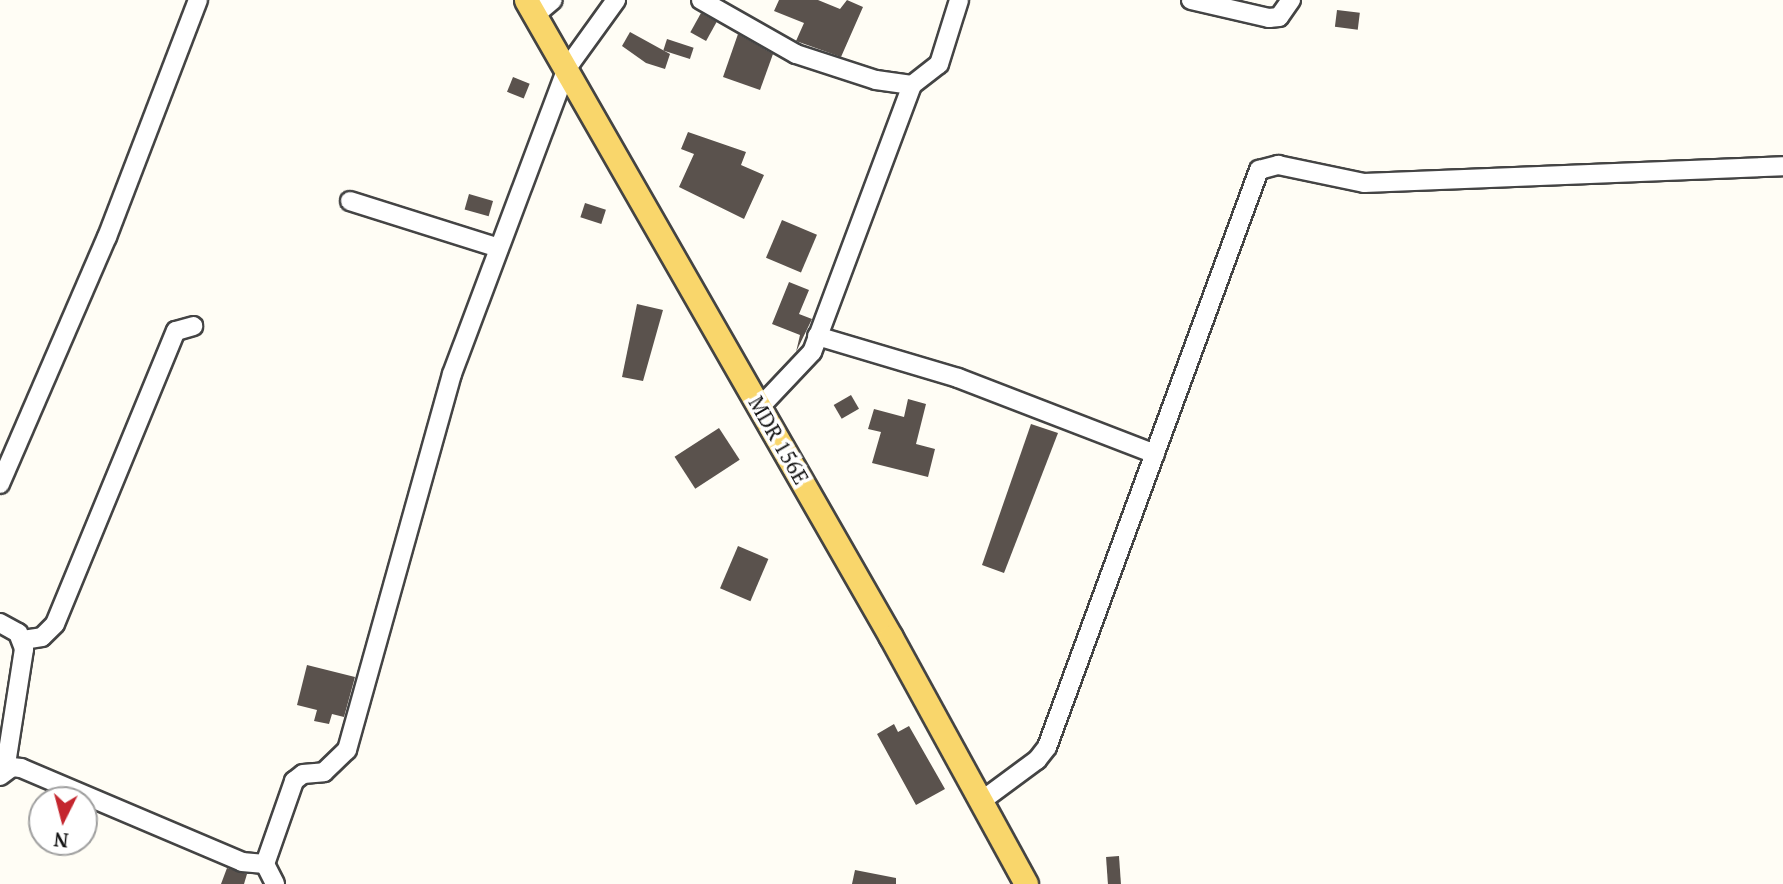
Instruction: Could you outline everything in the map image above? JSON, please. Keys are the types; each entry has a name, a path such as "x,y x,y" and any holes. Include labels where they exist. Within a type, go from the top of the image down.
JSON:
{"main road":[{"name":"MDR 156E","path":"530,7 760,407 1026,884"}],"street":[{"path":"0,484 107,237 198,0"},
{"path":"530,7 553,0"},
{"path":"275,884 265,864 294,781 303,774 324,772 347,750 452,374 567,68 616,0"},
{"path":"701,0 796,54 876,80 912,85"},
{"path":"760,407 800,367 817,336 912,85 939,64 959,0"},
{"path":"1191,0 1269,18 1279,17 1291,0"},
{"path":"980,802 1037,760 1047,747 1259,170 1268,165 1364,183 1783,166"},
{"path":"351,201 499,248"},
{"path":"0,623 23,640 42,637 55,624 176,331 193,326"},
{"path":"817,336 958,378 1155,454"},
{"path":"23,640 3,773 21,768 242,862 265,864"}],"building":[{"path":"779,0 818,0 840,9 847,0 863,7 841,57 796,41 804,23 774,11"},
{"path":"1337,10 1360,13 1358,30 1335,27"},
{"path":"701,13 717,22 706,41 690,32"},
{"path":"630,32 670,54 665,69 646,63 622,46"},
{"path":"738,34 773,54 760,90 723,77"},
{"path":"667,39 694,48 690,59 663,50"},
{"path":"513,77 530,84 524,99 507,92"},
{"path":"688,132 746,152 741,165 764,175 744,219 679,187 694,154 681,149"},
{"path":"469,194 493,201 489,216 465,209"},
{"path":"585,203 606,210 601,224 580,217"},
{"path":"782,220 817,235 801,273 766,258"},
{"path":"789,282 809,290 799,314 812,319 796,352 800,335 772,324"},
{"path":"637,304 663,310 643,381 622,377"},
{"path":"851,395 859,409 842,419 834,405"},
{"path":"908,399 926,404 916,444 935,449 928,477 872,463 881,432 868,429 874,409 904,417"},
{"path":"1031,424 1058,433 1004,573 982,565"},
{"path":"719,428 740,460 695,489 675,457"},
{"path":"738,546 768,559 750,601 720,588"},
{"path":"307,665 355,677 344,717 332,714 329,724 314,721 317,710 297,705"},
{"path":"894,724 898,732 909,726 945,789 916,805 877,734"},
{"path":"1119,856 1121,884 1108,884 1106,857"},
{"path":"227,868 247,874 244,884 221,884"},
{"path":"855,870 896,878 896,884 852,884"}]}
